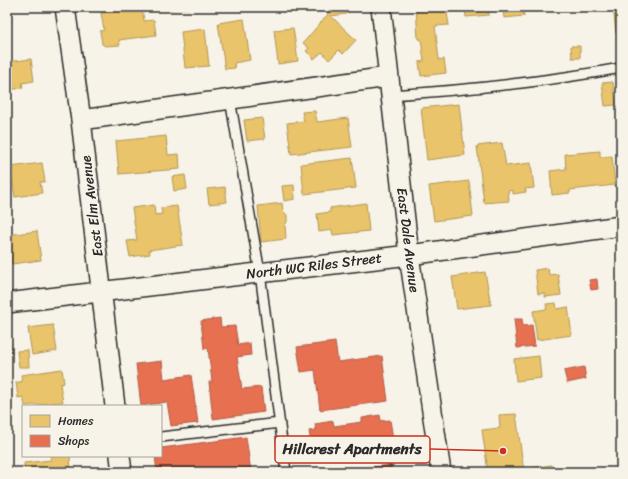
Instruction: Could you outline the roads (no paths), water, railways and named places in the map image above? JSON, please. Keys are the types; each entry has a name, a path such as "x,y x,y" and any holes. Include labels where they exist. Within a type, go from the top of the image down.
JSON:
{"street":[{"name":"East Elm Avenue","path":"66,7 115,405"},
{"name":"East Dale Avenue","path":"381,7 409,255 441,472"},
{"path":"81,120 230,99 389,86"},
{"name":"North WC Riles Street","path":"7,303 409,255 621,226"},
{"path":"120,457 122,472"}],"lane":[{"path":"389,86 471,90 554,80 621,68"},
{"path":"230,99 260,273 286,472"},
{"path":"162,437 280,424"}],"place":[{"name":"Hillcrest Apartments","path":"503,451"}]}
